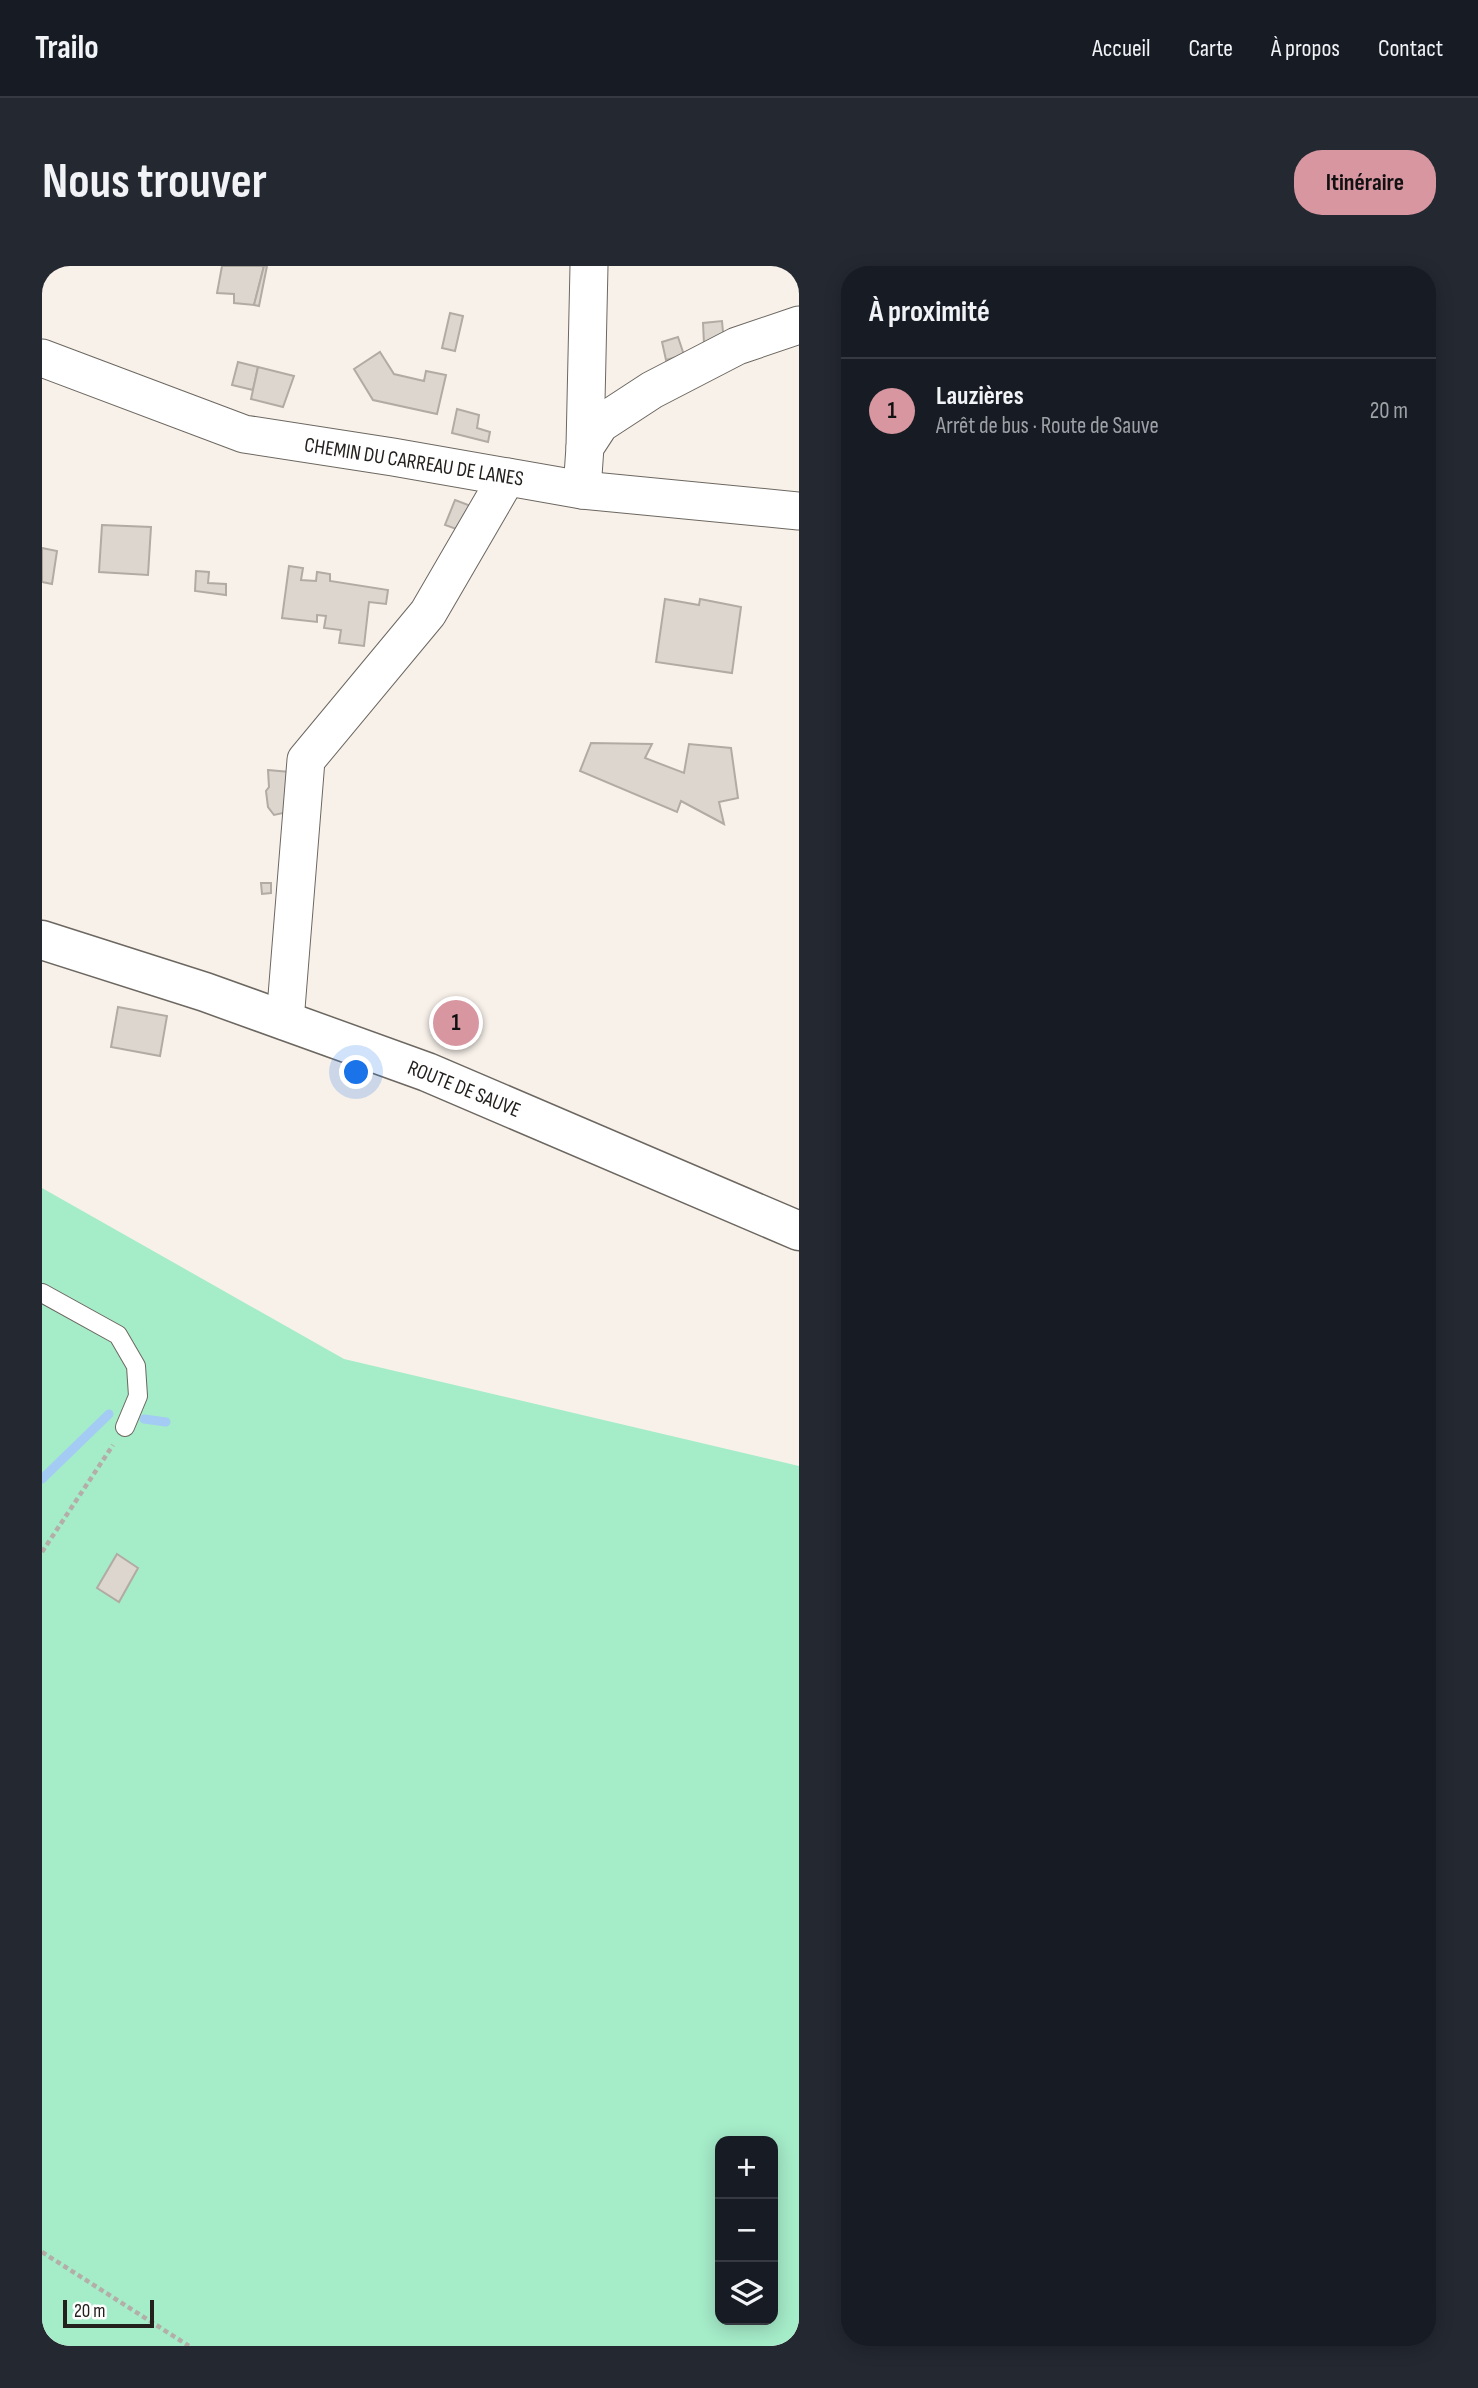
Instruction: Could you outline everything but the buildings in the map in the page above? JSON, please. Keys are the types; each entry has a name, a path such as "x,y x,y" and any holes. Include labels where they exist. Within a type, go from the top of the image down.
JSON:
{"main road":[{"name":"ROUTE DE SAUVE","path":"42,940 205,992 427,1072 799,1231"}],"street":[{"path":"582,490 589,266"},
{"path":"584,447 600,424 652,390 737,346 799,326"},
{"name":"CHEMIN DU CARREAU DE LANES","path":"42,358 244,434 582,490 799,511"},
{"path":"285,1021 306,760 428,613 507,477"}],"lane":[{"path":"42,1293 118,1335 136,1366 138,1396 125,1426"}],"path":[{"path":"42,1552 125,1426"},
{"path":"42,2252 190,2346"}],"green space":[{"path":"42,1188 344,1359 799,1466 799,2346 42,2346"}],"waterway":[{"path":"42,1479 109,1414"},
{"path":"144,1419 166,1422"}],"place":[{"name":"Lauzières","path":"456,1023"}]}
